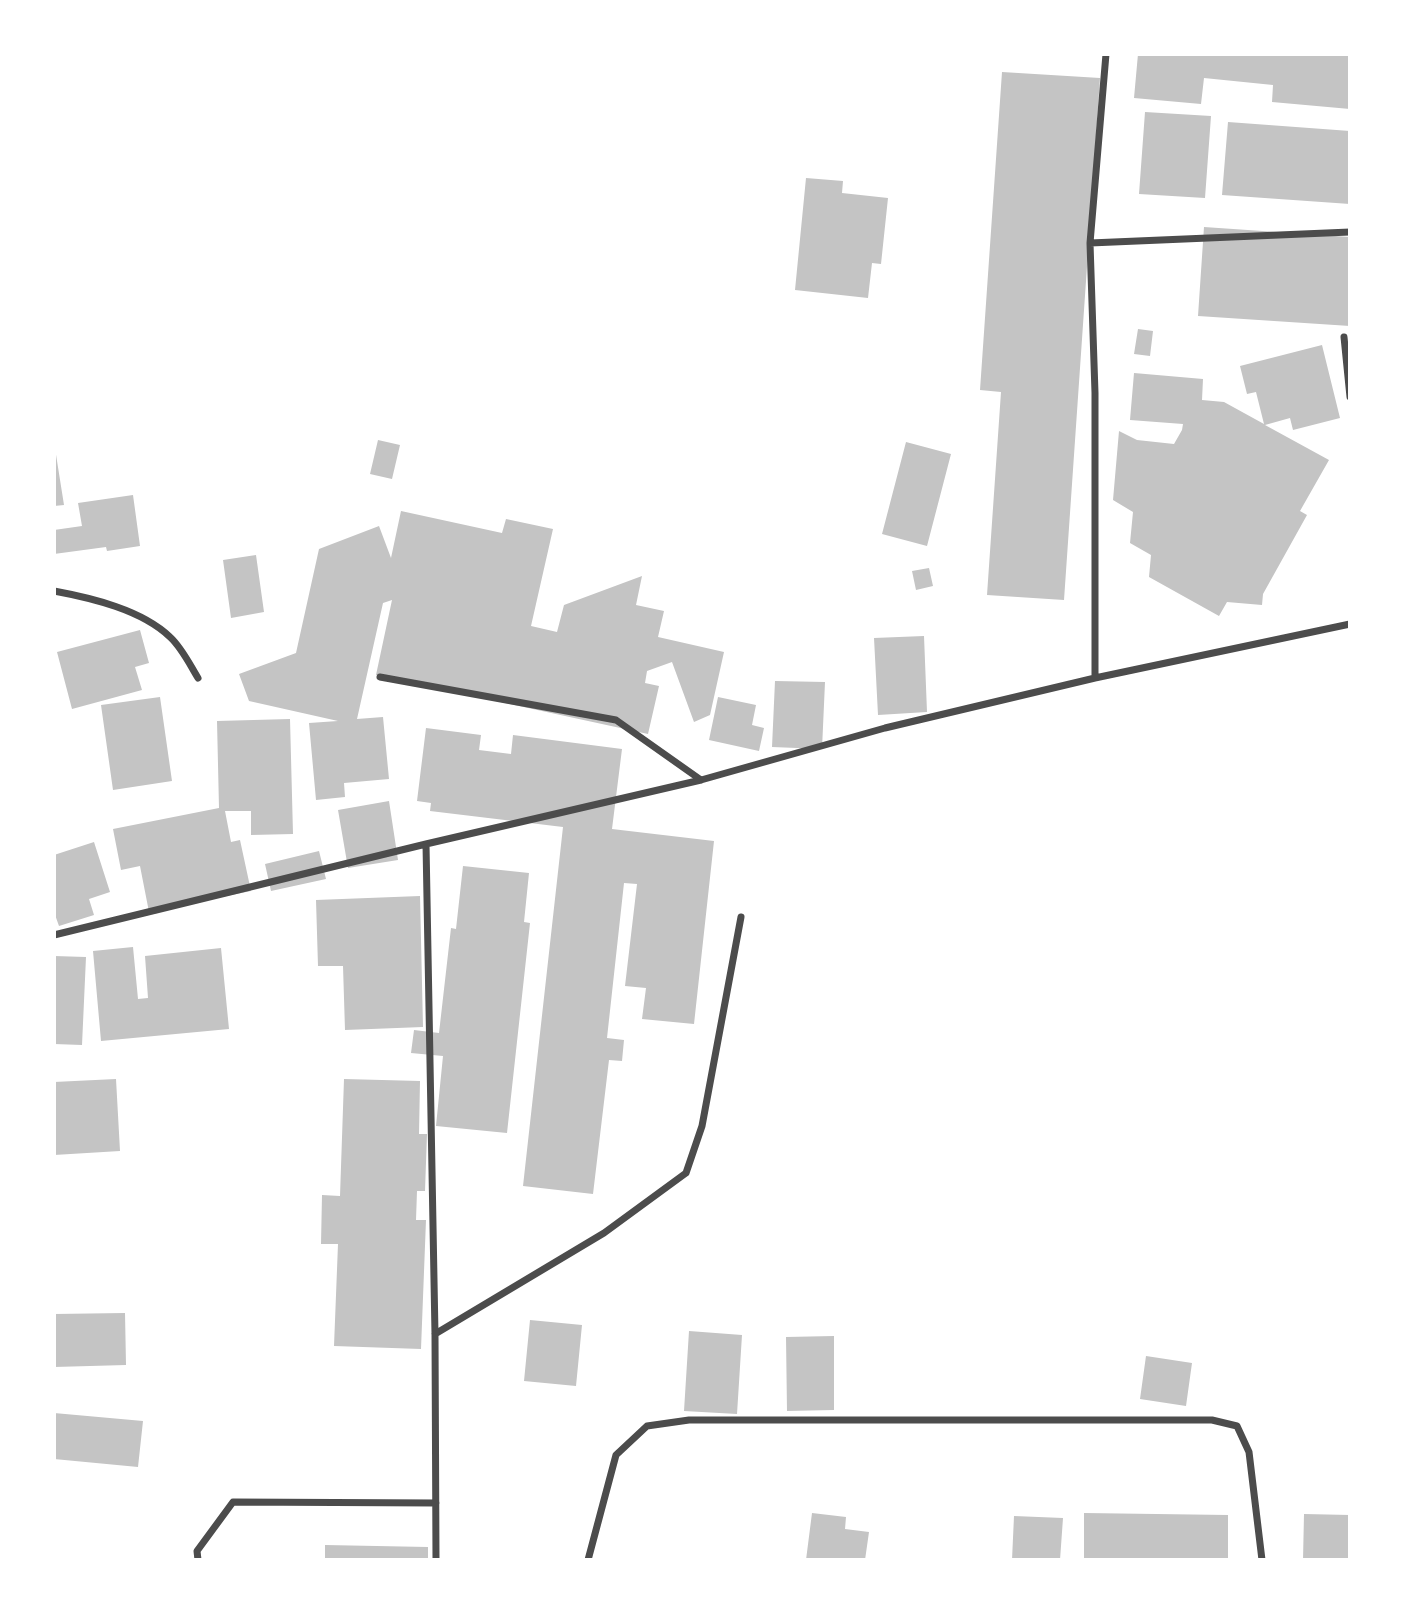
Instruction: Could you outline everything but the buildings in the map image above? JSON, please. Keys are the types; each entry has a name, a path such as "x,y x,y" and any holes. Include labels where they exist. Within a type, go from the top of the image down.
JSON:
{"street":[{"path":"1095,678 1095,393 1090,243 1106,54"},
{"path":"1090,243 1350,232"},
{"path":"1344,337 1350,397"},
{"path":"54,591 85,596 132,612 171,638 198,678"},
{"path":"54,935 701,780 885,728 1095,678 1350,624"},
{"path":"380,677 616,720 701,780"},
{"path":"426,844 435,1334 436,1560"},
{"path":"435,1334 604,1233 686,1173 702,1126 741,917"},
{"path":"588,1560 616,1455 647,1426 689,1420 1212,1420 1237,1426 1249,1452 1262,1560"},
{"path":"198,1560 197,1551 233,1502 436,1503"}]}
